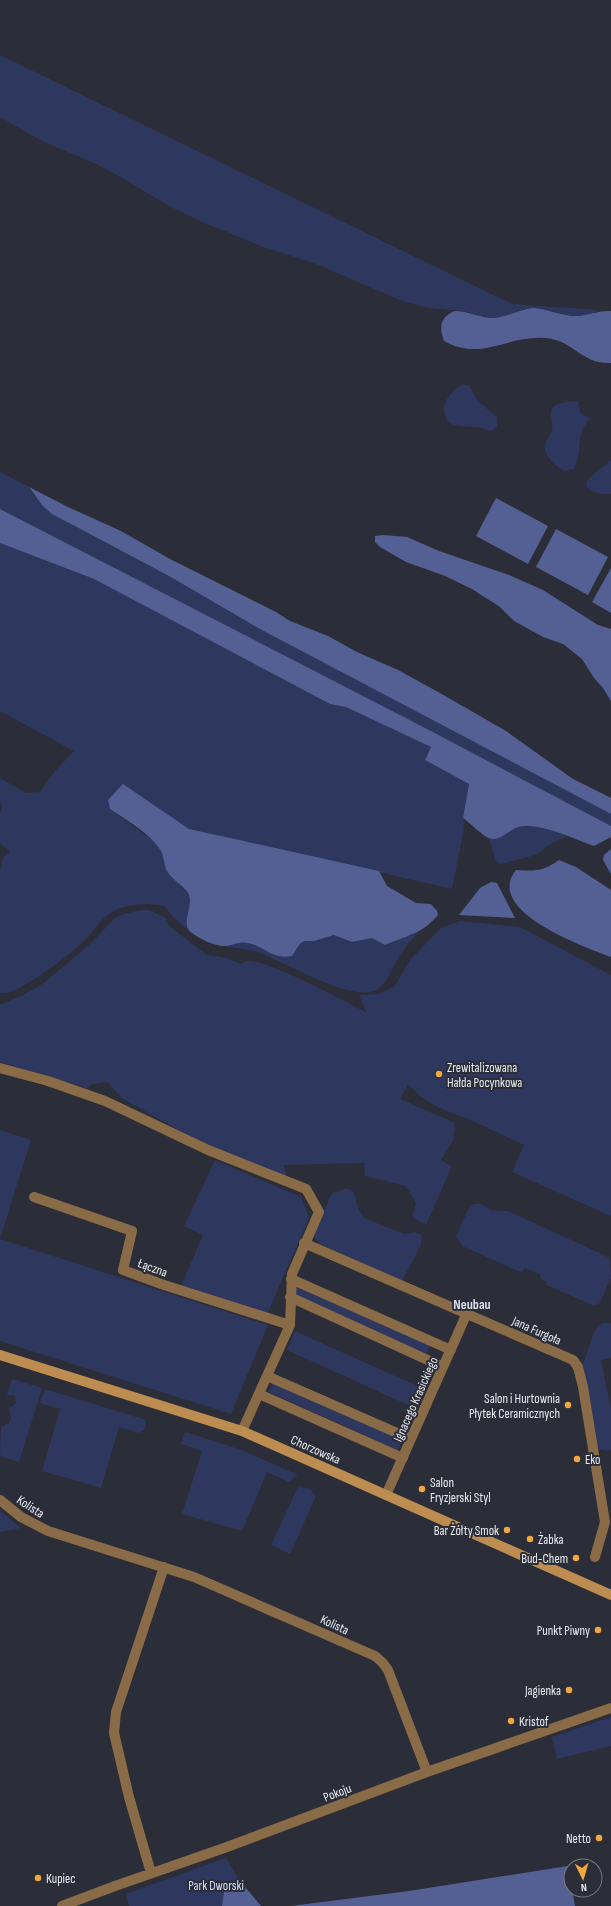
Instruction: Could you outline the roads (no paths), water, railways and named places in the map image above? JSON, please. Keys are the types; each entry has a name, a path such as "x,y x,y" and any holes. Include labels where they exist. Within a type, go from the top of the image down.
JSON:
{"street":[{"path":"0,1068 48,1081 105,1101 208,1150 306,1189 319,1212 304,1243 292,1274 290,1325 242,1431"},
{"name":"Łączna","path":"34,1197 132,1231 123,1270 164,1285 290,1325"},
{"name":"Jana Furgoła","path":"304,1243 398,1286 468,1313 574,1360 578,1367 586,1402 605,1522 595,1557"},
{"path":"291,1279 451,1350"},
{"path":"290,1297 443,1367"},
{"name":"Ignacego Krasickiego","path":"386,1495 468,1313"},
{"name":"Chorzowska","path":"0,1355 242,1431 611,1595"},
{"path":"267,1376 411,1439"},
{"path":"259,1394 403,1458"},
{"name":"Kolista","path":"0,1500 21,1517 48,1531 194,1577 375,1656 388,1670 427,1772"},
{"path":"151,1873 129,1797 114,1733 114,1724 116,1712 164,1567"},
{"name":"Pokoju","path":"62,1906 73,1904 151,1873 234,1845 427,1772 611,1708"}],"place":[{"name":"Zrewitalizowana Hałda Pocynkowa","path":"439,1074"},
{"name":"Salon i Hurtownia Płytek Ceramicznych","path":"568,1405"},
{"name":"Eko","path":"577,1459"},
{"name":"Salon Fryzjerski Styl","path":"422,1489"},
{"name":"Bar Żółty Smok","path":"507,1530"},
{"name":"Żabka","path":"530,1539"},
{"name":"Bud-Chem","path":"576,1558"},
{"name":"Punkt Piwny","path":"598,1630"},
{"name":"Jagienka","path":"569,1690"},
{"name":"Kristof","path":"511,1721"},
{"name":"Netto","path":"599,1838"},
{"name":"Kupiec","path":"38,1878"}],"district":[{"name":"Neubau","path":"472,1304"}],"park label":[{"name":"Park Dworski","path":"216,1885"}]}
